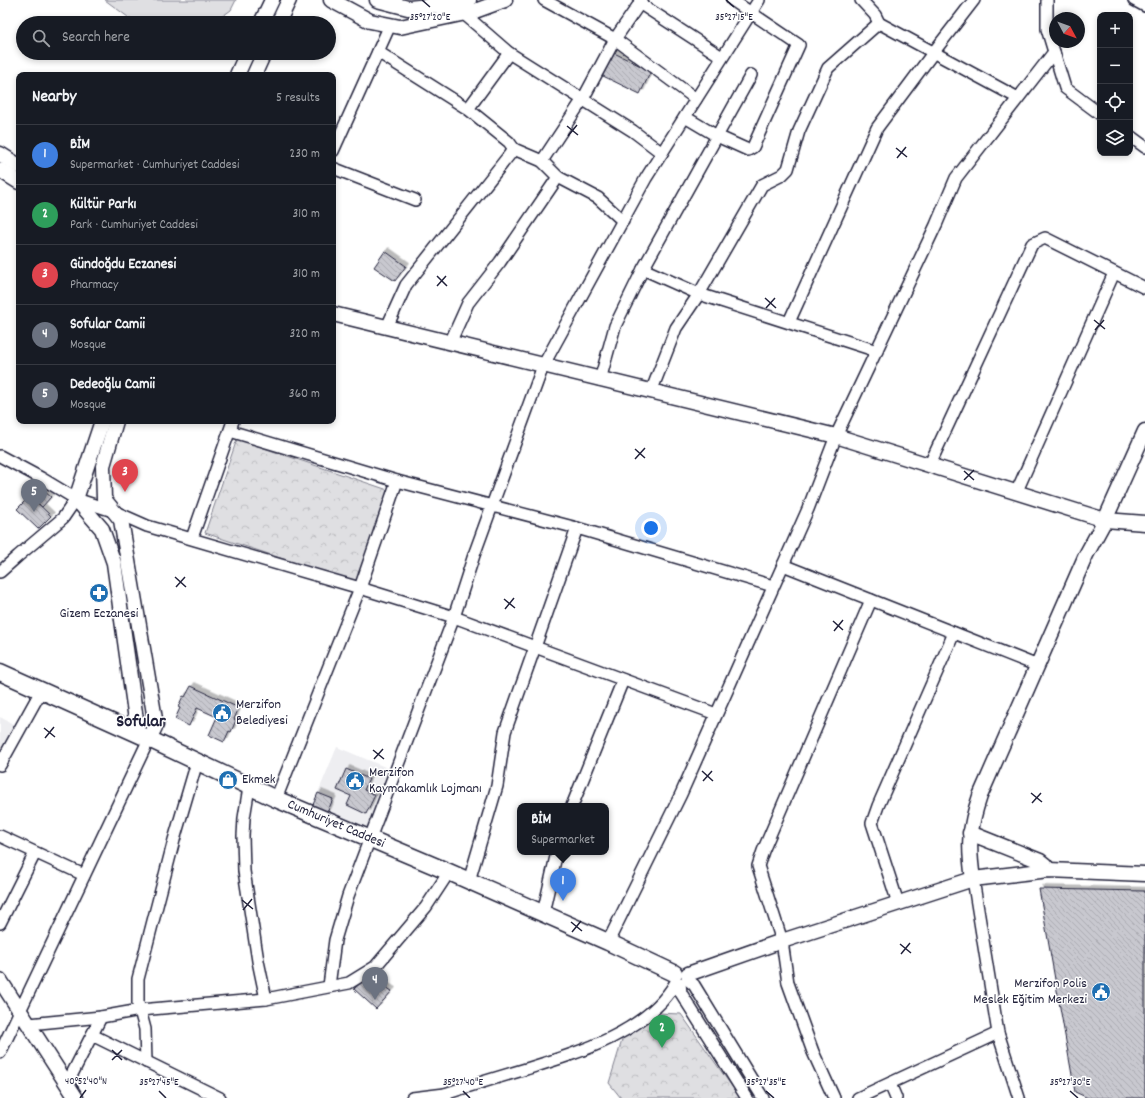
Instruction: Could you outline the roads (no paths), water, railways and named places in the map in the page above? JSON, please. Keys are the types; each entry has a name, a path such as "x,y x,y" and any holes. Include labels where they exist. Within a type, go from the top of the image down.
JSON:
{"main road":[{"name":"Cumhuriyet Caddesi","path":"0,672 276,799 449,872 608,942 681,978"}],"street":[{"path":"264,16 272,0"},
{"path":"281,16 289,0"},
{"path":"332,0 370,21 400,27 475,11 505,0"},
{"path":"377,0 408,8 462,3 469,0"},
{"path":"544,0 615,39 696,99"},
{"path":"685,117 717,136 748,150 754,146 799,45 732,0"},
{"path":"329,986 334,947 341,917 454,617 491,506 543,366 646,178 759,0"},
{"path":"861,0 875,15 879,23 1018,98"},
{"path":"789,322 877,128 974,0"},
{"path":"1047,0 1047,30 1065,88 1097,112"},
{"path":"1134,0 1145,6"},
{"path":"542,161 583,99 615,39 640,2 722,57"},
{"path":"463,13 510,53 633,131 662,153"},
{"path":"651,392 676,328 699,294 762,185 782,175 788,169 799,131 828,68 879,23"},
{"path":"336,144 390,25"},
{"path":"378,52 468,109 510,142 514,148 542,161 558,177 598,198 622,221"},
{"path":"608,942 681,794 808,509 836,436 936,225 956,178 1054,52"},
{"path":"468,109 510,53"},
{"path":"238,72 244,60"},
{"path":"255,72 261,60"},
{"path":"600,380 615,326 643,269 752,75"},
{"path":"1133,138 1145,146"},
{"path":"387,327 406,285 514,148"},
{"path":"0,154 16,164"},
{"path":"336,169 415,200"},
{"path":"0,170 16,180"},
{"path":"450,343 468,303 500,262 558,177"},
{"path":"929,466 1032,244 1045,238 1145,288"},
{"path":"643,269 699,294 877,351"},
{"path":"1016,493 1114,273"},
{"path":"336,315 600,380 836,436 1105,520 1145,523"},
{"path":"0,572 63,518 76,499 101,424"},
{"path":"0,1053 84,875 144,737 156,724 121,520 104,499 103,466 115,424"},
{"path":"192,538 232,426 397,481 577,528 773,586"},
{"path":"1019,1098 998,1033 972,879 970,833 973,815 1086,555 1105,520 1145,431"},
{"path":"0,456 76,499 113,511 147,526 192,538 454,617 716,714"},
{"path":"276,799 360,588 397,481"},
{"path":"76,499 102,529 114,563 144,737"},
{"path":"469,881 497,786 505,732 577,528"},
{"path":"783,565 1038,666"},
{"path":"834,1098 813,1052 788,983 782,941 758,866 766,844 871,600"},
{"path":"898,903 872,823 878,806 954,633"},
{"path":"573,803 623,680"},
{"path":"0,765 40,691"},
{"path":"146,1062 145,1029 138,1003 138,979 174,840 197,762"},
{"path":"249,787 244,818 244,871 257,954 266,999"},
{"path":"970,833 1040,861 1049,870"},
{"path":"0,836 84,875"},
{"path":"0,924 35,853"},
{"path":"542,913 556,855"},
{"path":"412,1098 446,1096 574,1054 603,1042 643,1017 662,1000 681,978 782,941 972,879 1049,870 1145,874"},
{"path":"29,1024 101,1017 140,1010 266,999 349,983 374,968 426,907 449,872"},
{"path":"681,978 681,993 747,1098"},
{"path":"681,978 694,985 764,1098"},
{"path":"0,980 76,1098"},
{"path":"67,1084 101,1017"},
{"path":"858,1098 998,1033"},
{"path":"92,1035 220,1098"},
{"path":"890,1084 896,1098"}],"place":[{"name":"Gündoğdu Eczanesi","path":"125,492"},
{"name":"Dedeoğlu Camii","path":"34,512"},
{"name":"Gizem Eczanesi","path":"99,593"},
{"name":"Merzifon Belediyesi","path":"222,713"},
{"name":"Ekmek","path":"228,780"},
{"name":"Merzifon Kaymakamlık Lojmanı","path":"355,781"},
{"name":"BİM","path":"563,901"},
{"name":"Merzifon Polis Meslek Eğitim Merkezi","path":"1101,992"},
{"name":"Sofular Camii","path":"375,1000"},
{"name":"Kültür Parkı","path":"662,1048"}],"district":[{"name":"Sofular","path":"141,722"}]}
